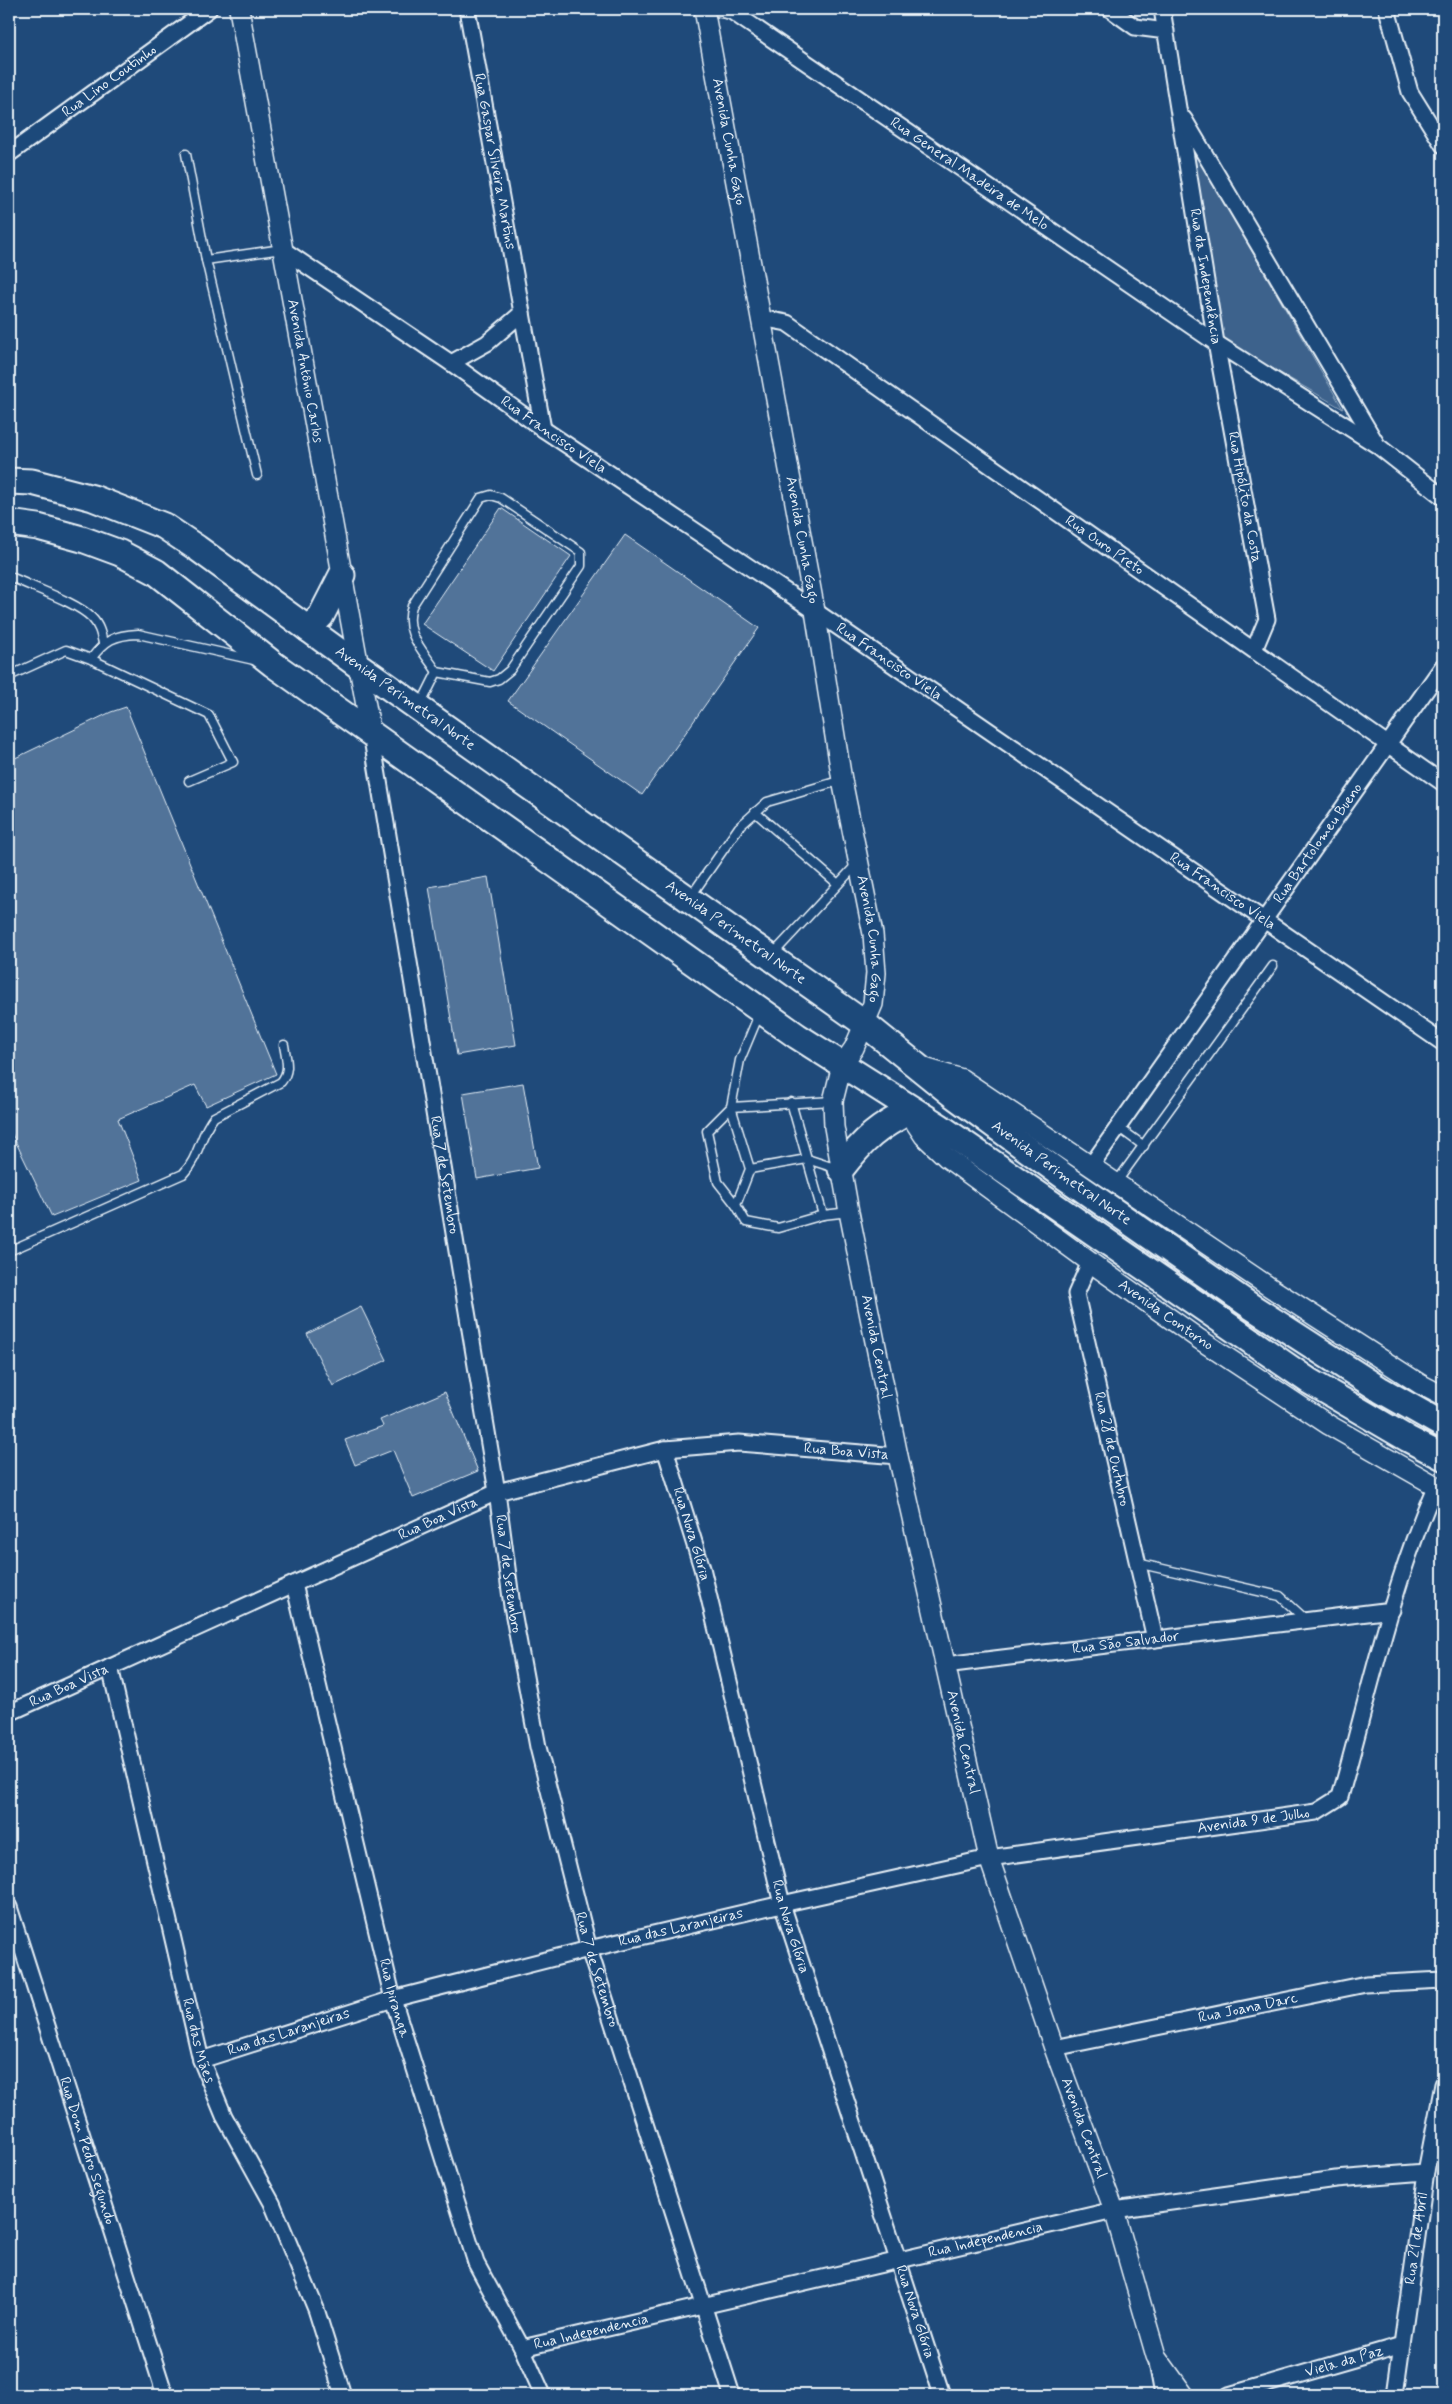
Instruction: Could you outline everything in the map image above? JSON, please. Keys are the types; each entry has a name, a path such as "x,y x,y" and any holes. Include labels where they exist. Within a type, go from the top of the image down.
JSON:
{"highway":[{"name":"Avenida Perimetral Norte","path":"9,481 32,482 93,498 164,526 866,1024 953,1095 1064,1177 1252,1307 1381,1390 1443,1425"},
{"name":"Avenida Perimetral Norte","path":"9,523 38,527 82,539 120,553 156,572 273,664 760,1010 842,1065 940,1126 1309,1381 1408,1439 1443,1457"},
{"path":"308,629 321,616 342,575"},
{"path":"841,1169 860,1144 875,1131 912,1110"}],"street":[{"name":"Rua Lino Coutinho","path":"9,154 209,9"},
{"name":"Avenida Antônio Carlos","path":"239,9 371,733"},
{"name":"Rua Gaspar Silveira Martins","path":"467,9 543,429"},
{"name":"Avenida Cunha Gago","path":"704,9 815,611 842,780 873,934 876,973 873,1004 866,1024 842,1065"},
{"name":"Rua General Madeira de Melo","path":"720,9 732,11 1216,343"},
{"path":"1110,9 1135,27 1166,31"},
{"name":"Rua da Independência","path":"1162,9 1216,343 1378,446 1443,497"},
{"path":"1387,9 1410,92 1443,144"},
{"name":"Rua da Independência","path":"1179,110 1378,446"},
{"name":"Rua Francisco Viela","path":"282,249 543,429 815,611 1443,1043"},
{"path":"451,364 488,343 522,313"},
{"name":"Rua Ouro Preto","path":"761,318 788,323 1443,783"},
{"name":"Rua Hipólito da Costa","path":"1216,343 1267,619 1254,650"},
{"name":"Rua Bartolomeu Bueno","path":"1090,1167 1443,666"},
{"name":"Rua 7 de Setembro","path":"371,733 497,1492 512,1606 538,1747 589,1949 732,2395"},
{"name":"Avenida Central","path":"842,1065 832,1101 841,1169 898,1456 989,1858 1054,2048 1114,2210 1156,2356 1184,2395"},
{"path":"921,1067 962,1079 1268,1286 1420,1384 1443,1396"},
{"name":"Avenida Contorno","path":"912,1110 916,1124 924,1136 946,1157 1090,1262 1199,1339 1329,1425 1439,1489"},
{"name":"Rua 28 de Outubro","path":"1090,1262 1076,1294 1155,1639"},
{"name":"Rua Boa Vista","path":"9,1713 497,1492 665,1449 739,1443 898,1456"},
{"name":"Rua Nova Glória","path":"665,1449 702,1568 782,1904 942,2395"},
{"name":"Avenida 9 de Julho","path":"989,1858 1316,1812 1340,1797 1392,1610 1420,1521 1439,1489"},
{"name":"Rua Ipiranga","path":"294,1584 393,1999 476,2263 522,2348 543,2395"},
{"name":"Rua São Salvador","path":"945,1665 1392,1610"},
{"name":"Rua das Mães","path":"110,1667 201,2060 224,2116 272,2204 316,2309 343,2395"},
{"name":"Rua das Laranjeiras","path":"201,2060 393,1999 589,1949 989,1858"},
{"name":"Rua Dom Pedro Segundo","path":"9,1907 165,2395"},
{"name":"Rua Joana Darc","path":"1054,2048 1366,1984 1443,1980"},
{"name":"Rua 21 de Abril","path":"1395,2395 1426,2172 1443,2084"},
{"name":"Rua Independencia","path":"522,2348 1114,2210 1336,2179 1426,2172"},
{"name":"Viela da Paz","path":"1229,2395 1402,2346"},
{"path":"1156,2356 1163,2395"}],"lane":[{"path":"186,154 206,260 257,475"},
{"path":"206,260 282,249"},
{"path":"491,495 501,498 581,552 581,566 510,670 499,679 490,682 437,672 409,629 409,617 412,606 481,498 491,495"},
{"path":"9,576 80,608 93,618 98,626 103,643"},
{"path":"91,659 103,643 125,634 138,634 273,664"},
{"path":"9,676 66,650 91,659 209,714 233,762 190,781"},
{"path":"418,708 437,672"},
{"path":"689,899 739,827 767,802 842,780"},
{"path":"755,812 838,884"},
{"path":"770,957 858,862"},
{"path":"1115,1184 1273,966"},
{"path":"736,1205 750,1169 731,1107 740,1060 760,1010"},
{"path":"9,1251 183,1174 192,1166 209,1123 214,1117 281,1082 285,1077 288,1070 284,1045"},
{"path":"832,1101 731,1107 707,1130 718,1182 736,1205 746,1222 778,1228 823,1215 849,1212"},
{"path":"791,1102 823,1215"},
{"path":"1118,1127 1144,1146"},
{"path":"750,1169 807,1159 841,1169"},
{"path":"1138,1563 1280,1596 1306,1620"}],"shaded area":[{"path":"1194,151 1343,409 1221,339"}],"building":[{"path":"501,508 571,556 493,671 422,624"},
{"path":"625,535 759,628 642,795 508,701"},
{"path":"126,707 276,1074 206,1106 195,1085 118,1119 142,1180 52,1217 9,1128 9,761 111,712"},
{"path":"488,877 516,1045 457,1055 429,887"},
{"path":"523,1083 538,1168 477,1179 463,1093"},
{"path":"361,1307 387,1360 333,1386 307,1334"},
{"path":"445,1392 478,1471 413,1498 393,1450 355,1465 345,1440 383,1426 380,1420"}]}
